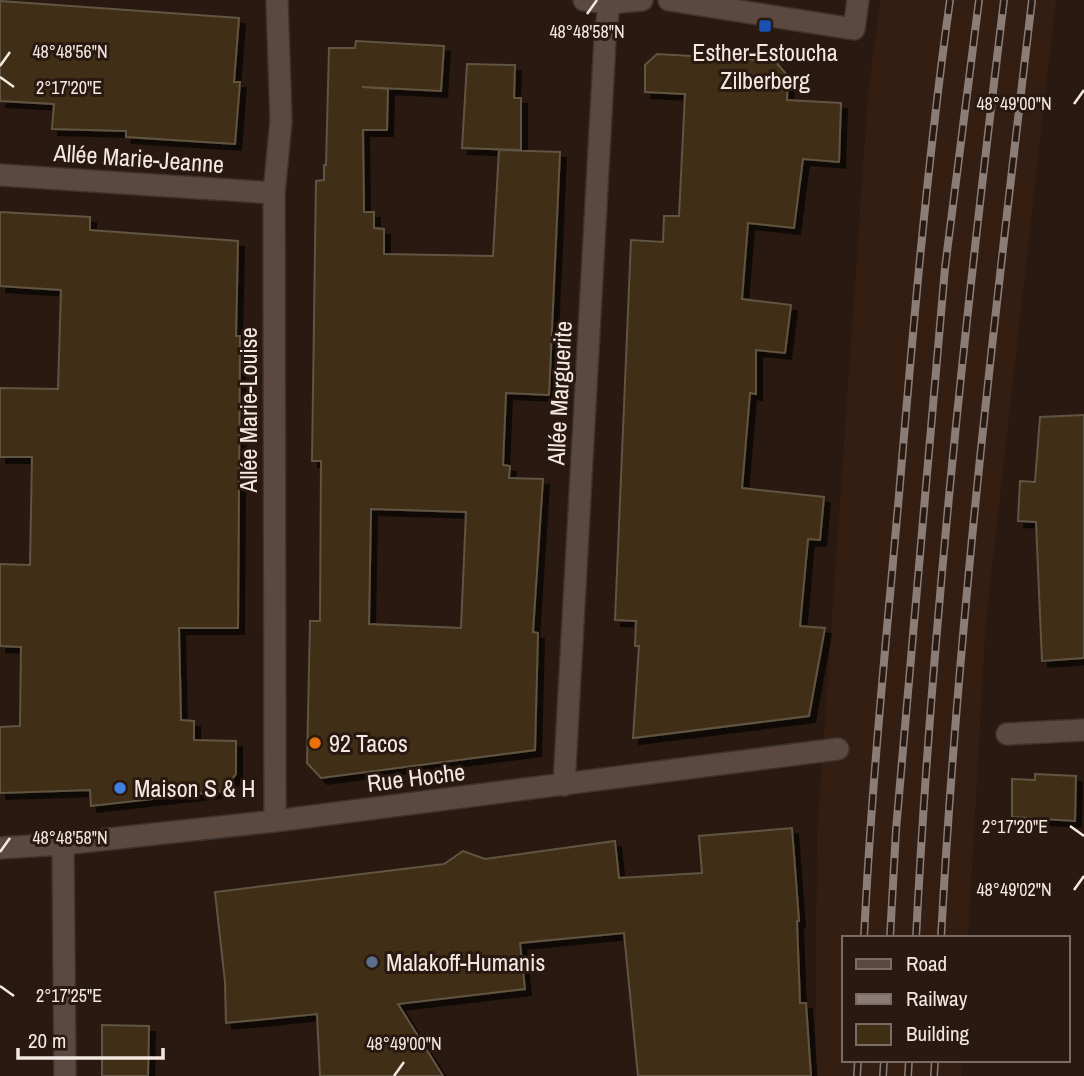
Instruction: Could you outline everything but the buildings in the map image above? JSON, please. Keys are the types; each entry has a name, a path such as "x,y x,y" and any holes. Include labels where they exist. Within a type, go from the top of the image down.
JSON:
{"street":[{"name":"Allée Marie-Louise","path":"275,821 274,193 281,121 277,0"},
{"path":"584,0 609,3 642,0"},
{"path":"669,0 854,29 858,0"},
{"name":"Allée Marguerite","path":"564,785 609,3"},
{"name":"Allée Marie-Jeanne","path":"0,176 274,193"},
{"path":"1007,734 1084,730"},
{"name":"Rue Hoche","path":"0,848 63,844 275,821 838,749"},
{"path":"63,844 65,1076"}],"shaded area":[{"path":"880,0 1056,0 986,621 968,936 842,936 842,1062 962,1062 961,1076 815,1076 817,834 868,95"}],"railway":[{"path":"864,936 875,772 915,309 950,0"},
{"path":"890,936 896,830 945,268 979,0"},
{"path":"916,936 941,585 976,234 1004,0"},
{"path":"941,936 968,585 991,351 1032,0"},
{"path":"857,1076 858,1062"},
{"path":"883,1076 884,1062"},
{"path":"908,1076 909,1062"},
{"path":"934,1076 935,1062"}],"place":[{"name":"Esther-Estoucha Zilberberg","path":"765,26"},
{"name":"92 Tacos","path":"315,743"},
{"name":"Maison S & H","path":"120,788"},
{"name":"Malakoff-Humanis","path":"372,962"}]}
